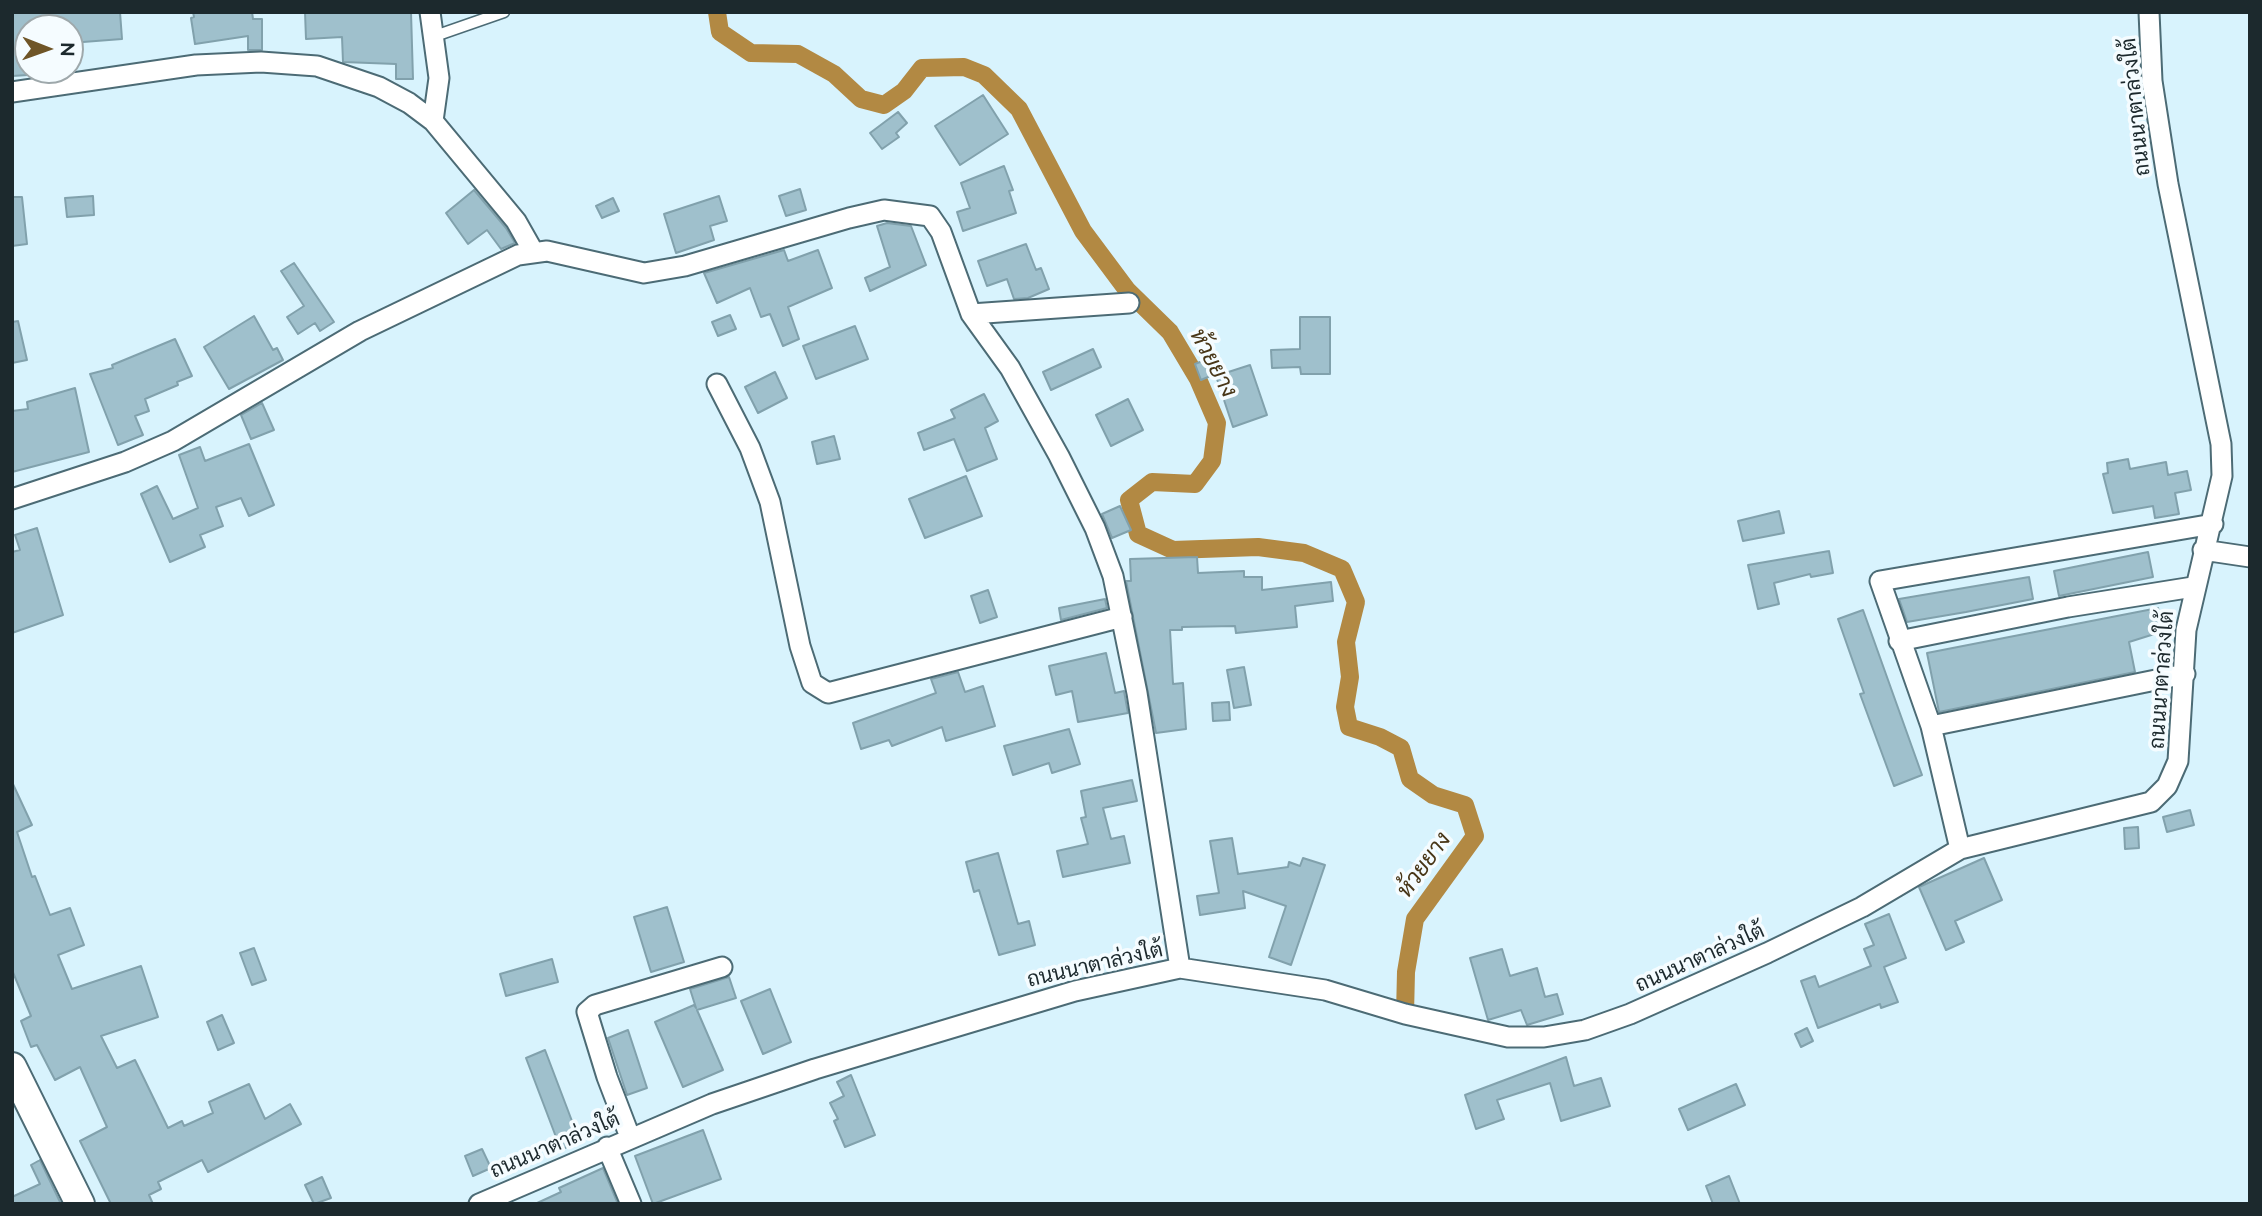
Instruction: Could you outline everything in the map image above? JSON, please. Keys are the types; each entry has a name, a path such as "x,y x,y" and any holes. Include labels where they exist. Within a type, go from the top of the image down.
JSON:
{"main road":[{"path":"12,1067 20,1102 80,1204"}],"street":[{"path":"430,12 439,78 433,121"},
{"name":"ถนนนาตาล่วงใต้","path":"479,1204 631,1137 764,1086 964,1022 1075,991 1180,968 1325,990 1405,1014 1508,1037 1544,1037 1585,1030 1630,1014 1767,953 1862,907 1961,849 2151,802 2167,786 2178,761 2186,630 2193,587 2213,524 2222,475 2221,444 2168,184 2152,81 2149,12"},
{"path":"12,92 196,65 290,62 317,66 379,87 409,103 433,121 516,221 533,251"},
{"path":"12,499 125,462 173,441 360,331 518,255 547,251 643,273 729,254 884,210 930,216 941,232 971,314 1010,368 1095,528 1113,576 1155,802 1180,968"},
{"path":"971,314 1129,303"},
{"path":"717,384 750,448 770,502 800,646 812,683 828,693 1122,617"},
{"path":"1961,849 1931,726 1880,582 2213,524"},
{"path":"2203,550 2250,557"},
{"path":"1899,641 2068,607 2193,587"},
{"path":"1931,726 2185,674"},
{"path":"631,1137 607,1077 587,1012 595,1005 722,967"},
{"path":"607,1147 631,1204"}],"lane":[{"path":"435,36 504,12"}],"building":[{"path":"12,12 120,12 122,39 84,42 84,14 14,14 12,76"},
{"path":"193,12 252,12 253,19 262,19 262,50 248,50 248,36 195,44 191,18 194,17"},
{"path":"305,12 411,12 413,79 396,79 396,64 343,62 342,37 306,39"},
{"path":"983,95 1008,134 960,165 935,126"},
{"path":"898,112 907,123 896,133 899,137 882,149 870,133"},
{"path":"1004,166 1013,190 1009,191 1016,213 963,231 957,212 970,208 961,183"},
{"path":"800,189 806,210 786,216 779,196"},
{"path":"474,190 515,243 501,249 487,230 468,244 446,213"},
{"path":"93,196 94,215 67,217 65,198"},
{"path":"719,196 727,221 710,226 714,240 676,253 664,214"},
{"path":"12,197 22,197 27,244 12,246"},
{"path":"613,198 619,211 602,218 596,206"},
{"path":"887,223 911,226 926,265 870,291 865,278 890,267 877,226"},
{"path":"1026,244 1036,270 1041,268 1049,289 1028,298 1014,299 1007,279 987,286 978,261"},
{"path":"784,250 788,261 818,250 832,288 788,307 799,339 783,346 770,314 761,317 750,288 717,303 704,273"},
{"path":"294,263 334,322 320,331 315,323 298,334 287,317 304,306 281,271"},
{"path":"730,315 736,329 718,336 712,322"},
{"path":"254,316 273,350 277,348 283,360 229,389 204,347"},
{"path":"1300,317 1330,317 1330,374 1301,374 1300,367 1272,368 1271,350 1300,349"},
{"path":"18,321 27,360 12,363 12,322"},
{"path":"855,326 868,359 816,379 803,346"},
{"path":"175,339 192,376 145,399 149,411 135,416 143,435 118,445 90,374 113,368 112,365"},
{"path":"1093,349 1101,367 1051,390 1043,372"},
{"path":"1215,356 1222,371 1201,380 1195,364"},
{"path":"1250,365 1267,415 1233,427 1216,376"},
{"path":"775,372 787,398 758,413 745,387"},
{"path":"75,388 89,452 12,472 12,411 28,409 27,402"},
{"path":"984,394 998,421 985,428 997,459 967,471 954,439 924,450 918,433 955,418 951,410"},
{"path":"1128,399 1143,430 1111,446 1096,415"},
{"path":"262,403 274,430 251,439 241,415"},
{"path":"834,436 840,459 817,464 812,442"},
{"path":"249,444 274,505 249,516 241,498 216,507 223,526 200,535 205,547 170,562 141,494 157,486 173,519 198,508 179,455 200,447 205,461"},
{"path":"2128,459 2130,469 2166,462 2168,475 2187,471 2191,490 2175,493 2179,514 2155,518 2153,506 2113,513 2103,474 2108,473 2107,463"},
{"path":"966,476 982,516 925,538 909,499"},
{"path":"1120,506 1131,530 1112,538 1102,514"},
{"path":"1779,511 1784,533 1743,541 1738,521"},
{"path":"37,528 63,615 12,633 12,552 20,550 15,535"},
{"path":"1829,551 1833,573 1811,577 1810,574 1774,583 1779,604 1758,609 1748,565"},
{"path":"2148,552 2153,577 2059,596 2054,571"},
{"path":"1197,557 1198,573 1244,571 1244,577 1262,577 1262,590 1331,582 1333,601 1295,606 1297,627 1236,633 1235,626 1182,627 1182,630 1170,630 1173,684 1183,683 1186,729 1156,733 1126,581 1131,581 1130,559"},
{"path":"2029,577 2033,599 1907,622 1899,599"},
{"path":"988,590 997,617 980,623 971,596"},
{"path":"1105,599 1107,608 1061,620 1059,608"},
{"path":"2158,608 2164,631 2129,642 2135,672 1939,712 1927,653"},
{"path":"1863,610 1922,775 1894,786 1860,694 1864,693 1838,619"},
{"path":"1106,653 1115,693 1124,691 1128,713 1078,722 1072,691 1056,695 1049,666"},
{"path":"1244,667 1251,705 1234,708 1227,670"},
{"path":"958,672 965,692 983,686 995,726 946,741 942,727 892,746 889,740 861,749 853,723 936,693 931,679"},
{"path":"1229,702 1230,720 1213,721 1212,703"},
{"path":"1069,729 1080,764 1052,773 1049,763 1013,775 1004,746"},
{"path":"1132,780 1137,801 1103,808 1111,839 1124,836 1130,863 1063,877 1057,851 1088,844 1081,818 1086,817 1081,791"},
{"path":"12,782 32,825 17,832 32,877 35,876 50,915 70,908 84,945 58,955 72,989 141,966 158,1017 101,1036 117,1068 135,1060 168,1128 182,1121 184,1126 213,1113 209,1102 249,1084 265,1119 290,1104 301,1124 208,1172 202,1160 158,1182 161,1189 149,1195 153,1204 111,1204 80,1141 107,1127 80,1067 55,1080 37,1045 31,1047 21,1021 31,1016 12,970"},
{"path":"2190,810 2194,825 2167,832 2163,817"},
{"path":"2138,827 2139,848 2125,849 2124,828"},
{"path":"1232,838 1238,874 1288,867 1289,862 1300,866 1303,858 1325,865 1291,965 1269,957 1286,906 1243,891 1245,908 1200,915 1197,896 1219,893 1210,841"},
{"path":"998,853 1018,924 1029,921 1035,945 999,955 979,890 974,892 966,862"},
{"path":"1984,858 2002,900 1955,921 1964,942 1946,950 1919,887"},
{"path":"667,907 684,962 651,972 634,917"},
{"path":"1889,914 1906,958 1884,967 1898,1002 1881,1008 1880,1004 1818,1028 1801,981 1815,976 1819,987 1871,966 1864,949 1874,945 1865,924"},
{"path":"254,948 266,980 252,985 240,953"},
{"path":"1502,949 1510,976 1537,968 1545,997 1557,994 1563,1014 1527,1025 1521,1010 1488,1020 1470,958"},
{"path":"552,959 558,982 506,996 500,974"},
{"path":"729,977 736,998 697,1010 723,1070 683,1087 655,1022 694,1005 696,1008 690,989"},
{"path":"770,989 791,1042 763,1054 741,1001"},
{"path":"222,1015 234,1043 218,1050 207,1022"},
{"path":"1807,1028 1813,1041 1801,1047 1795,1034"},
{"path":"628,1030 647,1088 627,1095 608,1038"},
{"path":"545,1050 575,1129 556,1137 526,1058"},
{"path":"1566,1057 1574,1086 1601,1078 1610,1106 1561,1121 1550,1083 1497,1100 1504,1119 1476,1129 1465,1095"},
{"path":"851,1075 875,1135 845,1147 834,1121 838,1119 830,1103 844,1096 837,1082"},
{"path":"1736,1084 1745,1105 1688,1130 1679,1109"},
{"path":"703,1130 721,1179 653,1204 635,1156"},
{"path":"567,1133 572,1145 550,1154 545,1142"},
{"path":"482,1149 491,1168 473,1176 465,1156"},
{"path":"40,1160 61,1204 12,1204 12,1197 40,1184 31,1165"},
{"path":"603,1168 618,1204 535,1204 561,1192 559,1188"},
{"path":"1729,1176 1740,1204 1713,1204 1706,1186"},
{"path":"322,1177 331,1198 314,1204 305,1185"}],"waterway":[{"name":"ห้วยยาง","path":"717,12 720,32 751,53 798,54 834,74 861,99 884,105 904,91 922,68 964,67 984,75 1019,109 1083,231 1127,290 1170,332 1198,379 1217,423 1212,461 1195,484 1152,482 1129,500 1138,534 1173,550 1258,547 1304,553 1342,569 1356,602 1346,642 1350,677 1345,707 1349,727 1380,737 1401,748 1410,779 1433,795 1465,805 1475,836 1415,919 1406,972 1405,1014"}]}
